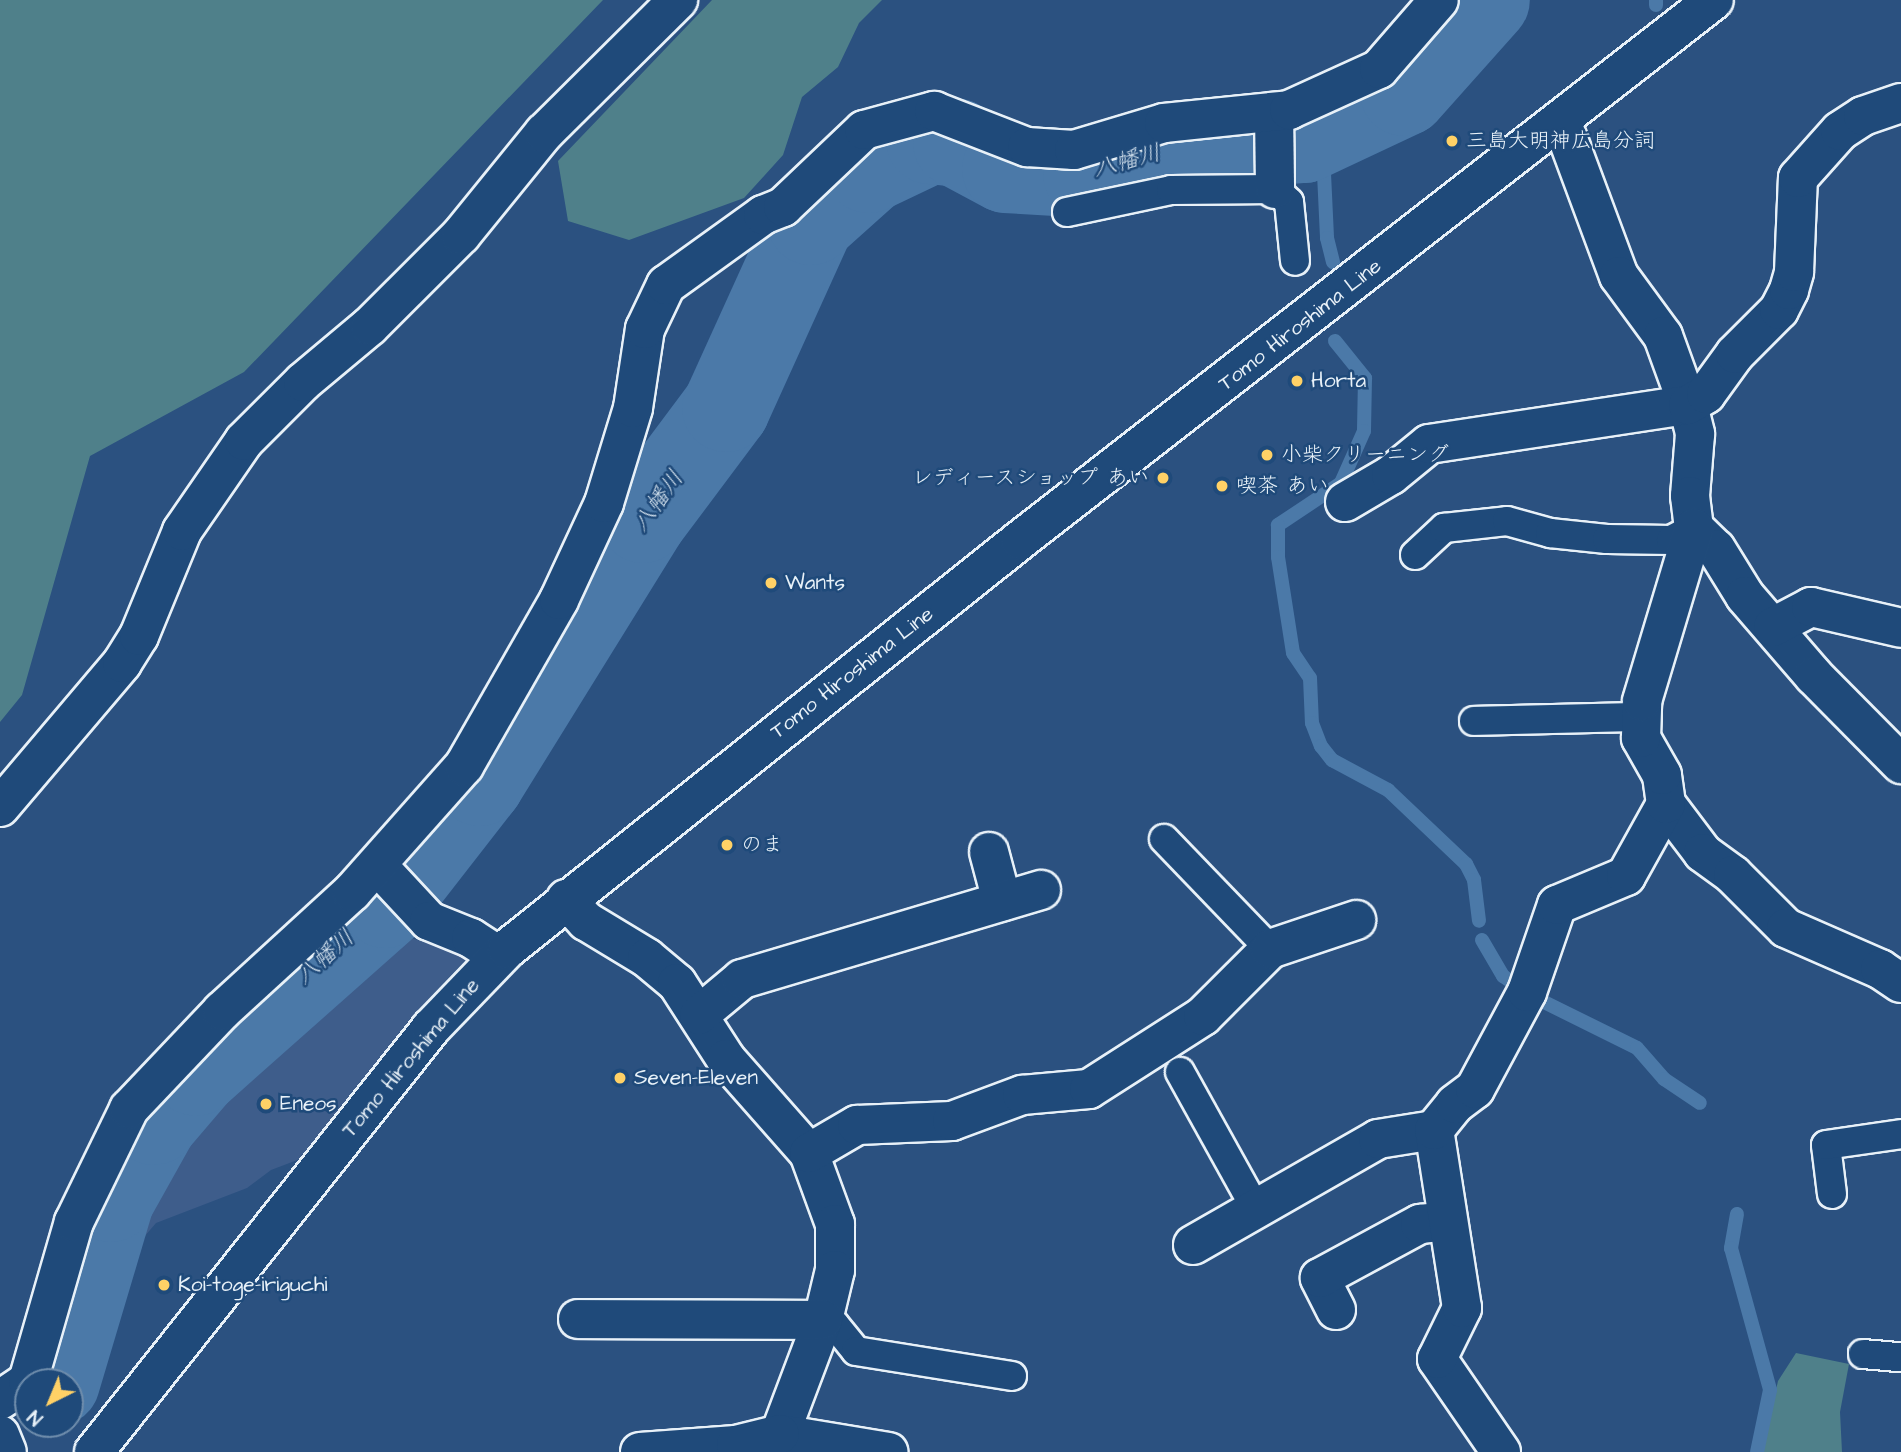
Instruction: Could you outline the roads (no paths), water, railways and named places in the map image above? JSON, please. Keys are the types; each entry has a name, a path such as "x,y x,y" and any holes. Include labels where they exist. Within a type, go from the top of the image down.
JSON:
{"street":[{"path":"0,807 122,663 139,636 183,531 244,441 370,326 452,244 544,133 678,0"},
{"path":"0,1400 28,1381 74,1222 129,1109 222,1011 381,869 464,766 559,600 622,455 645,329 654,303 666,285 688,266 783,207 864,130 917,113 934,111 960,118 1027,147 1074,150 1164,123 1274,117 1362,81 1379,69 1439,0"},
{"name":"Tomo Hiroshima Line","path":"94,1452 431,1028 499,956 566,899 1020,540 1562,123 1714,0"},
{"path":"1345,502 1391,475 1429,444 1688,405 1706,394 1735,354 1766,326 1789,290 1796,258 1794,193 1798,178 1840,131 1863,116 1901,103"},
{"path":"1274,117 1275,177"},
{"path":"1562,123 1619,276 1663,336 1688,405 1695,434 1690,496 1693,528 1642,701 1641,738 1662,775 1666,804 1703,853 1734,875 1786,928 1880,969 1901,983"},
{"path":"1693,528 1716,549 1745,596 1814,676 1901,764"},
{"path":"1773,627 1811,607 1901,628"},
{"path":"1193,1245 1378,1139 1434,1130 1455,1104 1475,1089 1527,992 1557,905 1611,886 1626,876 1666,804"},
{"path":"989,852 1003,901"},
{"path":"381,869 410,903 443,930 471,938 499,956"},
{"path":"699,1016 742,979 1041,890"},
{"path":"566,899 586,921 647,958 677,983 726,1059 809,1153 835,1224 835,1270 823,1320 780,1434"},
{"path":"809,1153 857,1125 952,1121 1023,1096 1089,1089 1203,1016 1270,949 1356,920"},
{"path":"1434,1130 1462,1308 1437,1360 1501,1452"},
{"path":"1336,1310 1320,1278 1420,1224 1448,1221"},
{"path":"578,1319 823,1320"},
{"path":"640,1452 736,1445 780,1434 889,1452"},
{"path":"0,1436 7,1452"}],"lane":[{"path":"1067,212 1171,190 1275,177 1289,202 1295,261"},
{"path":"1415,555 1444,527 1507,522 1550,533 1607,539 1671,540 1693,528"},
{"path":"1474,721 1641,718"},
{"path":"1164,839 1270,949"},
{"path":"1180,1072 1256,1209"},
{"path":"1832,1194 1826,1145 1901,1134"},
{"path":"823,1320 835,1325 856,1350 1012,1376"},
{"path":"1863,1354 1901,1357"}],"waterway":[{"name":"八幡川","path":"60,1368 111,1198 154,1121 196,1072 385,904 480,782 643,519 726,408 811,221 869,169 930,140 957,143 1006,169 1087,174 1154,151 1304,139 1404,92 1486,0"},
{"path":"1656,0 1656,5"},
{"path":"1322,131 1327,238 1333,262"},
{"path":"1335,341 1365,378 1364,431 1341,483 1278,525 1278,557 1293,653 1310,678 1312,723 1321,746 1332,760 1388,790 1466,864 1474,880 1479,921"},
{"path":"1482,940 1503,976 1515,984"},
{"path":"1540,1000 1637,1048 1664,1079 1700,1103"},
{"path":"1737,1214 1731,1248 1770,1390 1757,1452"}],"place":[{"name":"三島大明神広島分詞","path":"1452,141"},
{"name":"Horta","path":"1297,381"},
{"name":"小柴クリーニング","path":"1267,455"},
{"name":"レディースショップ あい","path":"1163,478"},
{"name":"喫茶 あい","path":"1222,486"},
{"name":"Wants","path":"771,583"},
{"name":"のま","path":"727,845"},
{"name":"Seven-Eleven","path":"620,1078"},
{"name":"Eneos","path":"266,1104"},
{"name":"Koi-toge-iriguchi","path":"164,1285"}]}
